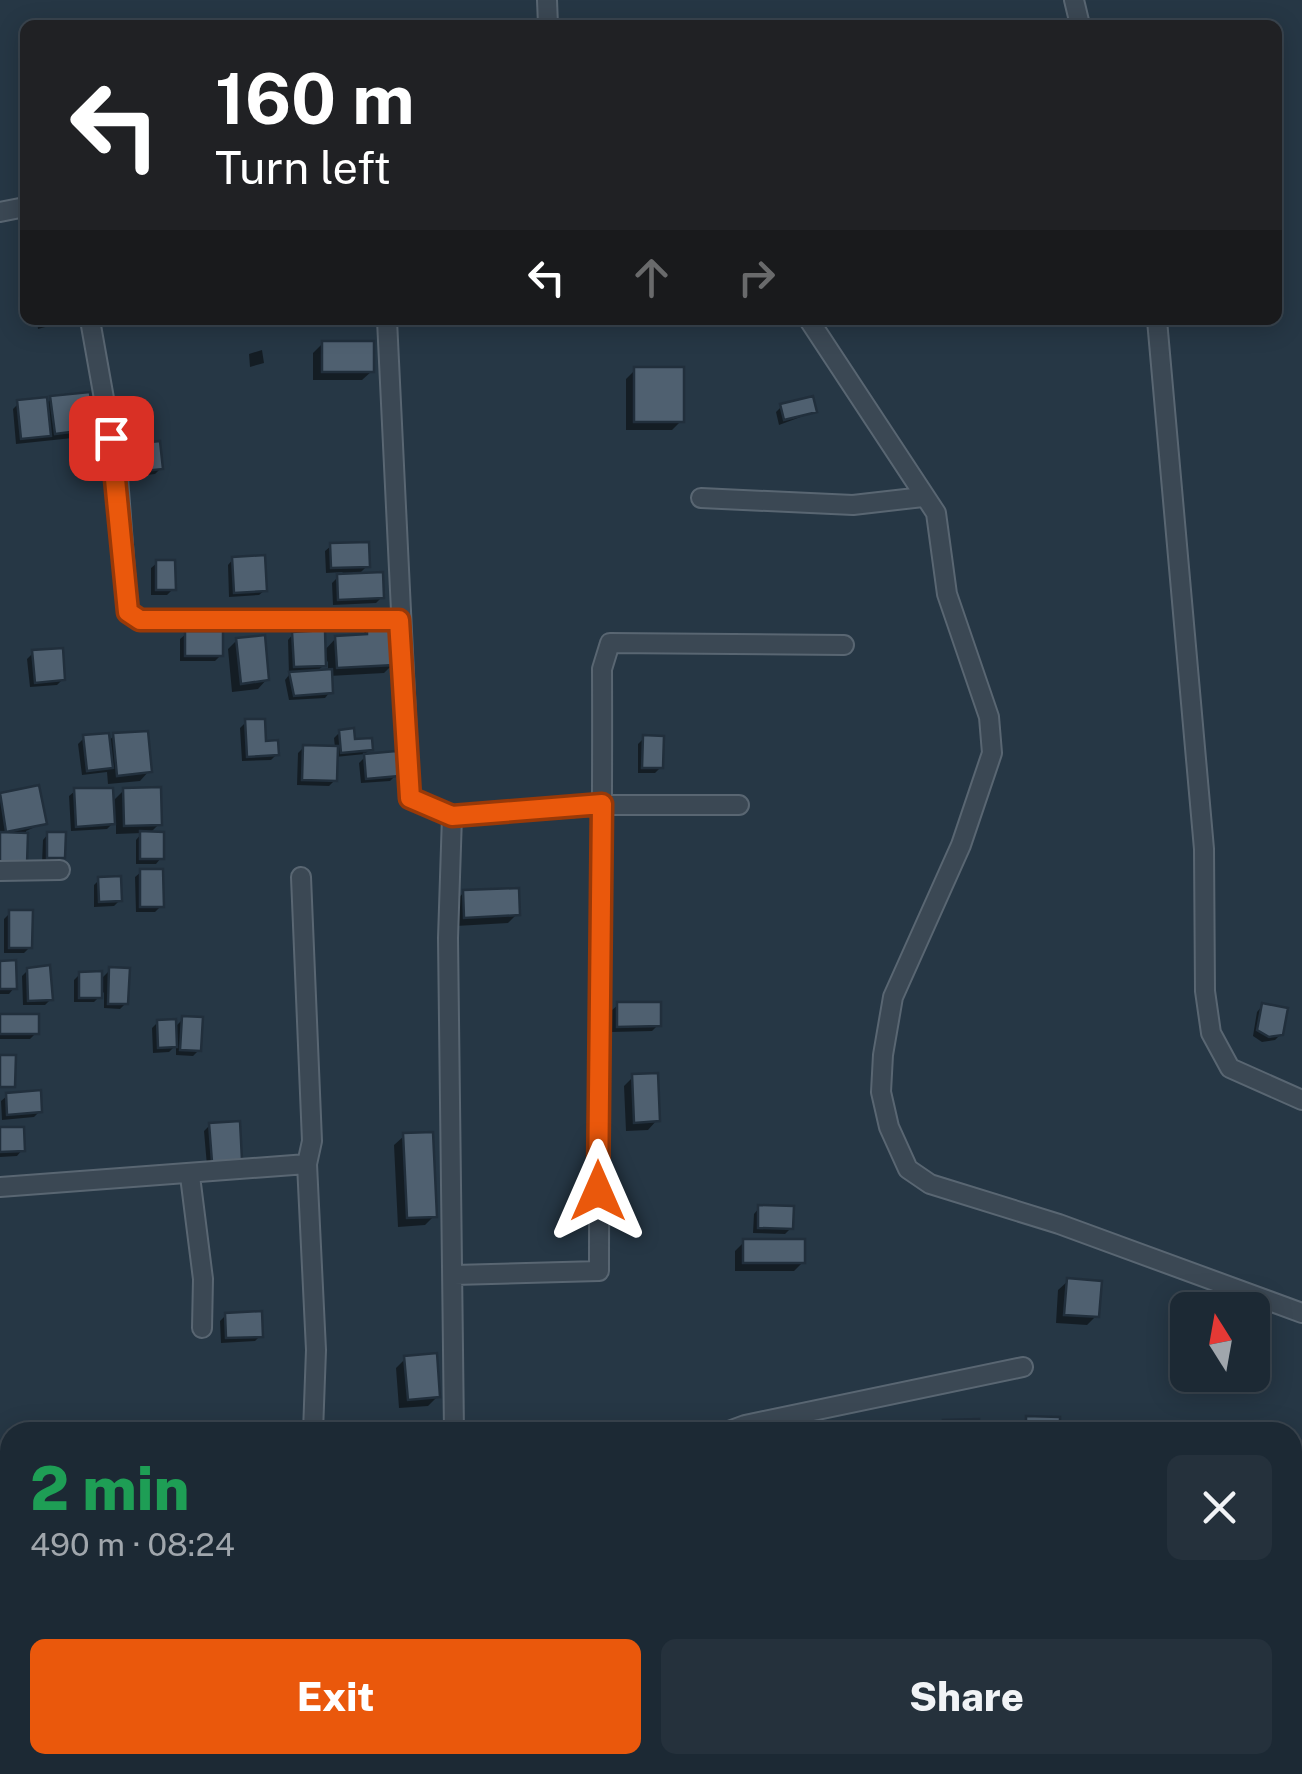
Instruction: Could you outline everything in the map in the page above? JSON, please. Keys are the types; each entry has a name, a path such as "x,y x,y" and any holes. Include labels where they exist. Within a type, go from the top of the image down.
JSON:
{"street":[{"path":"91,325 118,478 128,612 140,620 399,620"},
{"path":"387,325 410,798 452,816 602,804 739,805"},
{"path":"812,325 936,513 947,594 989,717 992,753 961,845 894,998 881,1092 889,1127 908,1169 930,1184 1059,1224 1302,1313"},
{"path":"1157,325 1204,849 1205,991 1210,1033 1230,1068 1302,1100"},
{"path":"701,498 853,505 923,497"},
{"path":"454,1274 598,1270 602,669 610,643 844,645"},
{"path":"452,816 448,938 454,1422"},
{"path":"0,872 60,870"},
{"path":"301,877 312,1141 307,1164 316,1366 313,1422"},
{"path":"0,1187 190,1176 307,1164"},
{"path":"190,1176 202,1279 202,1328"},
{"path":"755,1422 1023,1366"}],"building":[{"path":"322,341 374,341 374,372 322,372"},
{"path":"634,367 684,367 684,422 634,422"},
{"path":"90,392 94,429 55,434 50,396"},
{"path":"813,396 817,412 784,420 780,404"},
{"path":"47,397 51,436 21,439 17,400"},
{"path":"160,441 163,469 126,473 123,445"},
{"path":"369,542 370,567 331,568 330,543"},
{"path":"265,555 267,591 234,593 232,557"},
{"path":"156,560 175,560 176,590 156,590"},
{"path":"383,572 384,598 338,600 337,574"},
{"path":"393,625 395,665 337,668 335,636 367,634 367,627"},
{"path":"325,630 326,666 294,667 292,632"},
{"path":"185,631 223,631 223,656 185,656"},
{"path":"265,635 269,680 241,684 236,638"},
{"path":"63,648 65,680 35,683 32,650"},
{"path":"332,669 333,693 294,696 289,672"},
{"path":"245,719 265,719 266,741 278,740 279,755 247,757"},
{"path":"354,728 355,739 372,738 373,750 341,753 339,730"},
{"path":"148,731 152,772 117,776 113,733"},
{"path":"109,733 113,768 87,771 83,735"},
{"path":"643,735 664,736 663,768 642,768"},
{"path":"303,745 338,746 337,781 302,780"},
{"path":"396,751 399,776 366,779 364,754"},
{"path":"39,785 47,824 6,832 0,793"},
{"path":"161,787 162,825 124,826 123,788"},
{"path":"74,788 113,788 115,824 76,827"},
{"path":"140,831 164,832 164,859 140,859"},
{"path":"0,832 28,833 27,864 0,863"},
{"path":"47,832 66,832 65,858 47,858"},
{"path":"140,869 163,869 164,907 140,907"},
{"path":"121,876 122,901 99,902 98,877"},
{"path":"519,888 520,915 464,918 463,890"},
{"path":"9,910 33,910 32,948 9,948"},
{"path":"16,960 17,989 0,989 0,961"},
{"path":"50,965 53,1000 28,1001 27,968"},
{"path":"109,967 130,968 128,1004 108,1004"},
{"path":"102,971 102,998 79,998 79,972"},
{"path":"617,1002 661,1002 661,1026 617,1027"},
{"path":"1262,1003 1288,1008 1283,1035 1269,1037 1257,1030"},
{"path":"0,1014 39,1014 39,1034 0,1034"},
{"path":"182,1016 203,1017 201,1051 180,1050"},
{"path":"176,1019 177,1047 158,1048 157,1020"},
{"path":"0,1055 16,1055 15,1087 0,1087"},
{"path":"658,1073 660,1121 634,1123 632,1074"},
{"path":"41,1090 42,1112 7,1115 6,1093"},
{"path":"240,1121 242,1160 212,1162 209,1123"},
{"path":"0,1127 24,1127 25,1151 0,1152"},
{"path":"433,1132 437,1217 407,1218 403,1133"},
{"path":"758,1205 794,1206 793,1229 758,1228"},
{"path":"743,1239 805,1239 805,1263 743,1263"},
{"path":"1067,1278 1102,1281 1099,1317 1064,1315"},
{"path":"262,1311 263,1337 226,1338 225,1313"},
{"path":"437,1353 440,1397 408,1400 404,1356"},
{"path":"1026,1416 1060,1417 1060,1422 1026,1422"},
{"path":"979,1419 979,1422 943,1422"}],"route":[{"path":"111,438 118,478 128,612 140,620 399,620 410,798 452,816 602,804 604,911 599,993 598,1191"}]}
